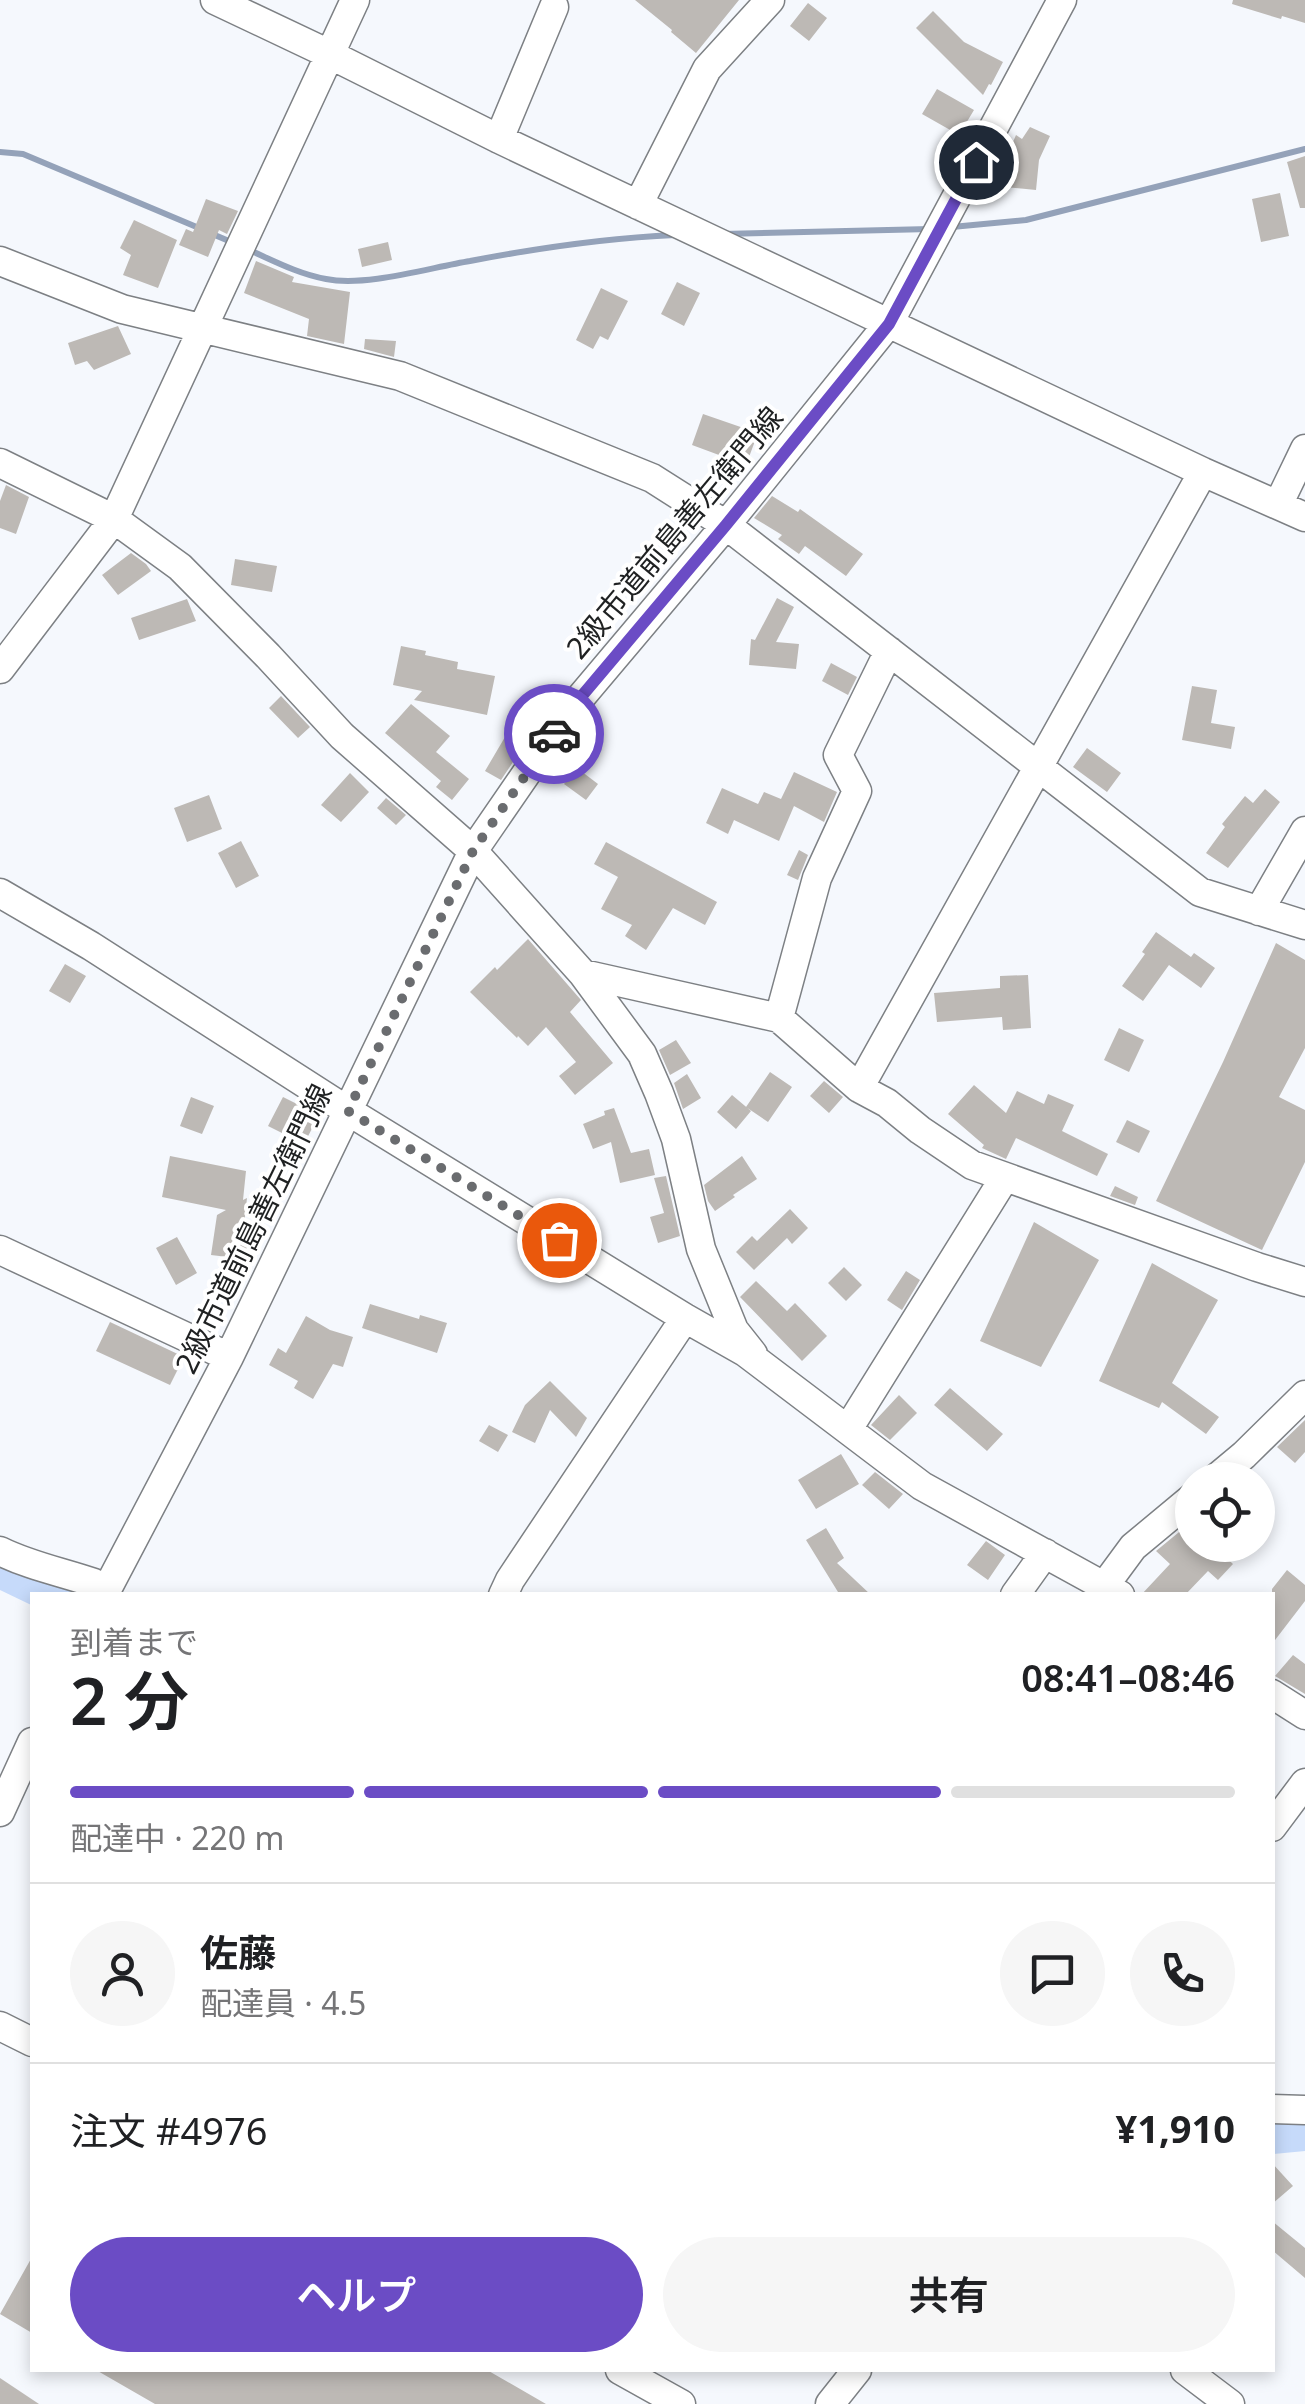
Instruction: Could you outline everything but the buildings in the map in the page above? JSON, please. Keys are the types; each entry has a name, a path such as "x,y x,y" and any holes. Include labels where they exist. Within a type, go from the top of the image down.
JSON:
{"street":[{"path":"215,0 638,205 1305,518"},
{"path":"0,669 114,518 355,0"},
{"path":"638,205 707,69 770,0"},
{"name":"2級市道前島善左衛門線","path":"106,1592 228,1356 473,851 570,710 889,324 1062,0"},
{"path":"499,138 554,7"},
{"path":"0,262 122,309 400,376 652,478 726,525 1200,892 1305,925"},
{"path":"1278,504 1305,449"},
{"path":"0,463 114,518 180,566 342,736 473,851 583,974 648,1067 676,1139 702,1250 734,1330 760,1363"},
{"path":"859,1088 1204,472"},
{"path":"779,1018 817,878 857,791 838,754 888,652"},
{"path":"1260,911 1305,831"},
{"path":"0,892 348,1111 745,1352 922,1486 1112,1590 1133,1547 1175,1512"},
{"path":"583,974 779,1018 859,1088 887,1103 972,1165 1305,1282"},
{"path":"848,1429 1005,1177"},
{"path":"0,1250 228,1356"},
{"path":"504,1592 685,1318"},
{"path":"1236,1462 1305,1396"},
{"path":"0,1551 28,1565 52,1568 94,1584 95,1592"},
{"path":"1017,1592 1045,1553"},
{"path":"1275,1696 1305,1715"},
{"path":"0,1812 30,1746"},
{"path":"1275,1823 1305,1783"},
{"path":"0,2026 30,2041"},
{"path":"1275,2109 1305,2110"},
{"path":"624,2372 681,2404"},
{"path":"830,2404 855,2372"},
{"path":"1188,2372 1230,2404"}],"waterway":[{"path":"952,227 1026,220 1305,149"},
{"path":"0,152 23,154 199,228"},
{"path":"722,234 930,229"},
{"path":"210,233 236,244"},
{"path":"247,249 316,277 359,281 547,248 675,235"},
{"path":"0,1569 48,1592"},
{"path":"1275,2135 1305,2132"}],"way so far":[{"path":"554,734 473,851 348,1111 559,1240"}],"route":[{"path":"554,734 889,324 976,162"}]}
